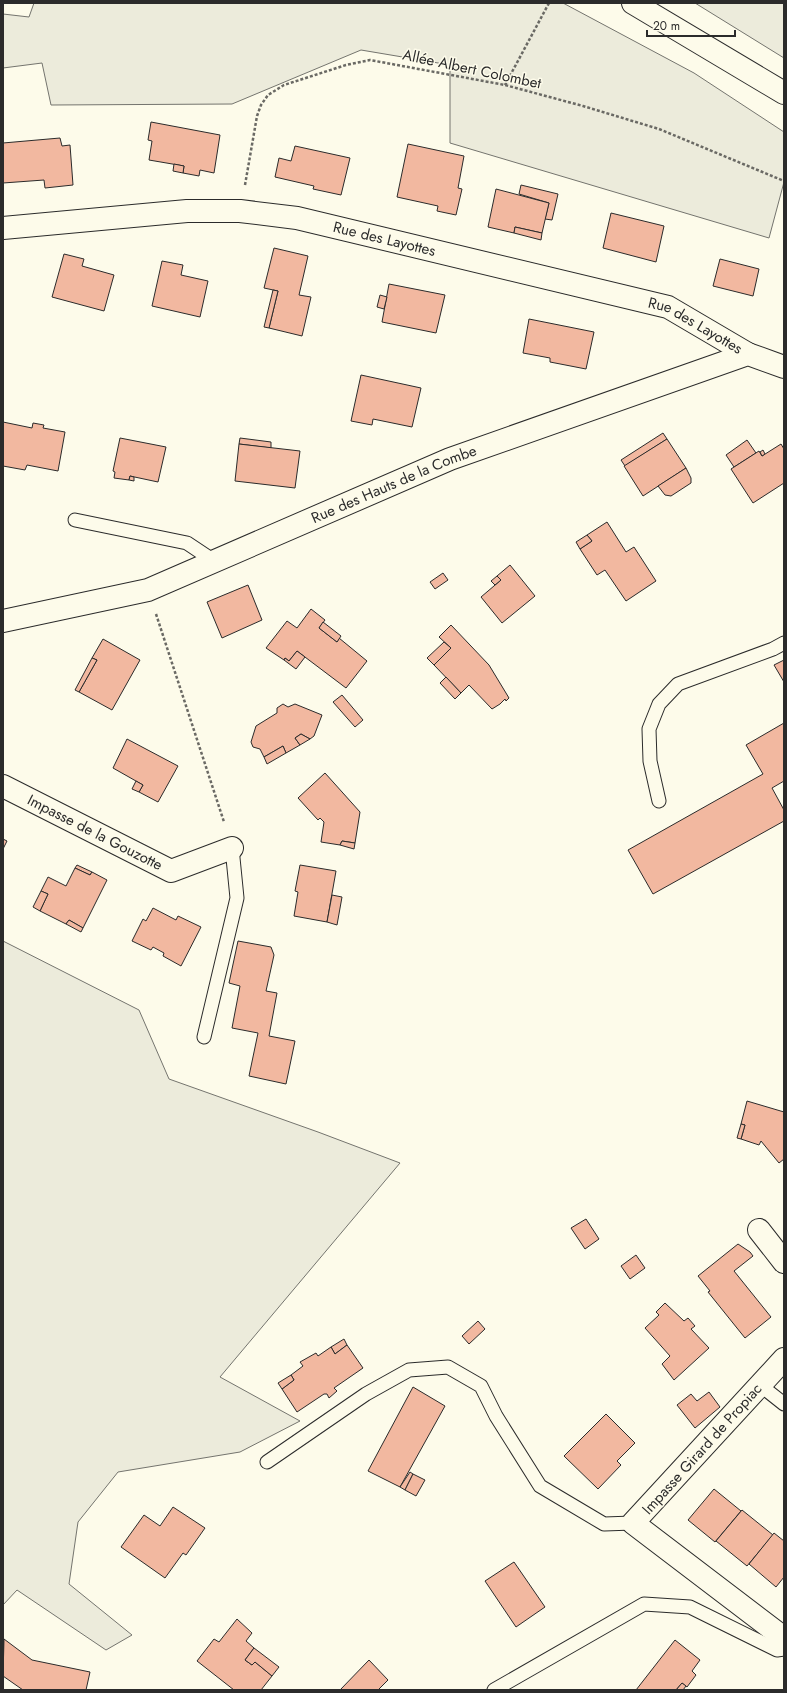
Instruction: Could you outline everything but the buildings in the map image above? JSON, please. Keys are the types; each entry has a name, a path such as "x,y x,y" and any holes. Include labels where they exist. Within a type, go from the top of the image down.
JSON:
{"street":[{"path":"633,3 784,93"},
{"name":"Rue des Layottes","path":"3,228 187,211 240,211 297,218 668,307 748,354"},
{"path":"748,354 784,367"},
{"name":"Rue des Hauts de la Combe","path":"3,621 148,590 450,459 748,354"},
{"name":"Impasse de la Gouzotte","path":"3,786 171,871 232,848"},
{"path":"759,1230 784,1262"},
{"name":"Impasse Girard de Propiac","path":"784,1359 634,1524 784,1638"}],"lane":[{"path":"75,520 187,543 214,561"},
{"path":"659,801 650,761 649,729 659,704 678,684 773,649 784,643"},
{"path":"204,1037 237,898 232,848"},
{"path":"267,1462 366,1394 409,1370 448,1367 481,1386 496,1416 540,1486 604,1524 634,1524"},
{"path":"760,1385 784,1404"},
{"path":"494,1690 644,1604 690,1607 777,1650 784,1649"}],"path":[{"path":"505,85 549,3"},
{"name":"Allée Albert Colombet","path":"240,211 257,116 261,105 268,95 284,85 346,64 370,60 505,85 583,106 659,129 784,181"},
{"path":"148,590 232,848"}],"shaded area":[{"path":"34,3 563,3 694,73 784,132 784,182 769,238 450,143 450,65 361,50 232,104 51,105 42,63 3,68 3,14 29,17"},
{"path":"695,3 784,3 784,58"},
{"path":"3,941 139,1010 169,1079 400,1163 220,1377 300,1421 240,1452 118,1472 78,1522 69,1584 132,1635 106,1650 17,1590 3,1605"}]}
